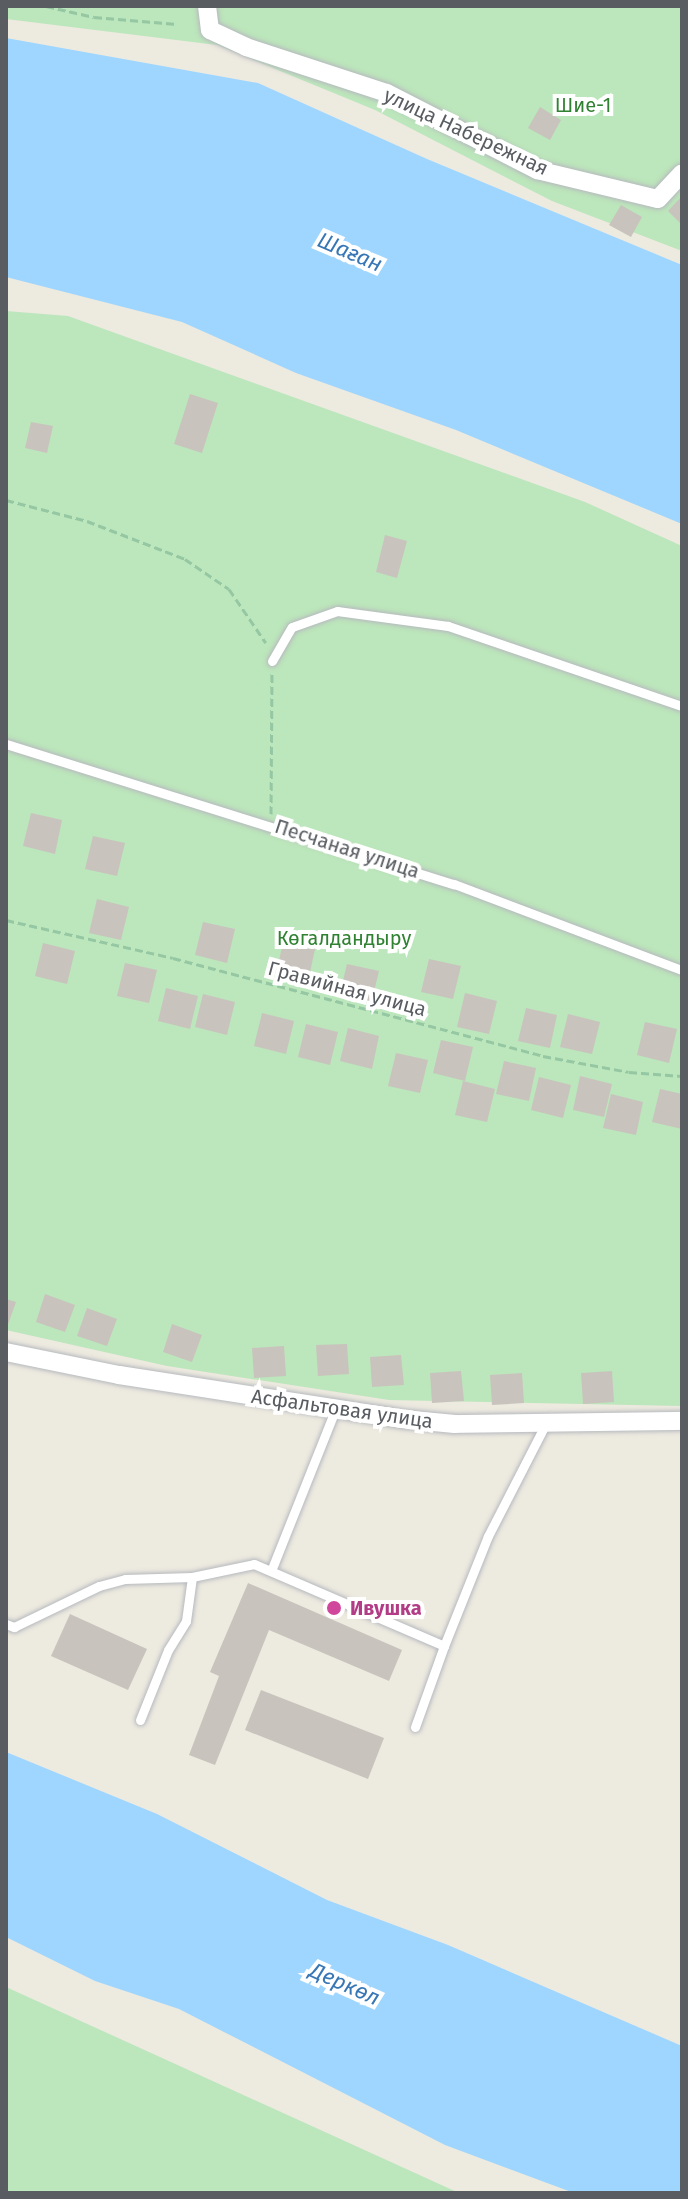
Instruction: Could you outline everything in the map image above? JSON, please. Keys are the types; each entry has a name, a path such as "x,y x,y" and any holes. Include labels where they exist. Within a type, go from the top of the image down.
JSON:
{"street":[{"name":"улица Набережная","path":"207,6 210,30 246,47 387,93 537,170 658,199 682,173"},
{"name":"Асфальтовая улица","path":"6,1352 335,1410 455,1424 682,1421"}],"lane":[{"path":"272,661 292,627 337,611 448,626 682,706"},
{"name":"Песчаная улица","path":"6,744 454,884 682,970"},
{"path":"271,1571 335,1410"},
{"path":"415,1727 488,1536 547,1421"},
{"path":"6,1624 14,1627 99,1586 125,1579 192,1577 254,1564 444,1646"},
{"path":"140,1720 168,1650 186,1621 192,1596 192,1577"}],"path":[{"path":"46,6 94,17 177,24"},
{"path":"6,500 87,521 185,559 229,589 263,635 272,661 272,826"},
{"name":"Гравийная улица","path":"6,920 173,958 543,1056 629,1072 682,1076"}],"green space":[{"name":"Шие-1","path":"6,6 682,6 682,251 552,201 375,110 217,45 6,19"},
{"name":"Көгалдандыру","path":"6,311 68,316 585,502 682,546 682,1406 389,1400 167,1366 6,1330"},
{"path":"6,1987 459,2193 6,2193"}],"water":[{"name":"Шаған","path":"6,38 258,83 427,159 682,265 682,524 456,430 296,373 182,322 6,277"},
{"name":"Деркөл","path":"6,1752 157,1814 327,1900 448,1945 682,2046 682,2193 574,2193 445,2145 179,2009 95,1981 6,1937"}],"building":[{"path":"540,107 561,120 550,140 528,128"},
{"path":"682,196 682,225 668,211"},
{"path":"621,205 642,217 631,237 609,225"},
{"path":"190,394 218,403 202,453 174,444"},
{"path":"31,422 53,426 47,453 25,448"},
{"path":"385,535 407,541 397,578 376,572"},
{"path":"31,813 62,820 55,854 23,846"},
{"path":"93,836 125,843 117,876 85,869"},
{"path":"97,899 129,907 121,940 89,933"},
{"path":"203,922 235,929 227,963 195,955"},
{"path":"283,942 315,949 308,982 276,975"},
{"path":"43,943 75,951 67,984 35,976"},
{"path":"429,959 461,966 453,999 421,992"},
{"path":"125,963 157,970 149,1003 117,996"},
{"path":"347,964 379,971 371,1004 339,997"},
{"path":"166,988 198,996 190,1029 158,1021"},
{"path":"465,993 497,1001 489,1034 457,1027"},
{"path":"203,994 235,1002 227,1035 195,1027"},
{"path":"526,1008 557,1015 550,1048 518,1041"},
{"path":"262,1013 294,1021 286,1054 254,1046"},
{"path":"568,1014 600,1022 592,1054 560,1047"},
{"path":"645,1022 677,1029 669,1063 637,1055"},
{"path":"306,1024 338,1032 330,1065 298,1057"},
{"path":"348,1028 379,1036 372,1069 340,1061"},
{"path":"441,1040 473,1047 465,1081 433,1073"},
{"path":"396,1053 428,1060 420,1093 388,1086"},
{"path":"504,1061 536,1068 529,1101 496,1094"},
{"path":"580,1076 612,1084 604,1117 573,1110"},
{"path":"539,1077 571,1085 563,1118 531,1110"},
{"path":"463,1081 495,1089 487,1122 455,1115"},
{"path":"660,1089 682,1094 682,1129 652,1122"},
{"path":"611,1094 643,1102 636,1135 603,1128"},
{"path":"45,1294 75,1305 65,1332 36,1322"},
{"path":"6,1299 16,1302 6,1330"},
{"path":"87,1308 117,1319 107,1346 77,1336"},
{"path":"172,1324 202,1335 192,1362 163,1352"},
{"path":"347,1344 349,1374 318,1376 316,1345"},
{"path":"284,1346 286,1376 254,1378 252,1348"},
{"path":"401,1355 404,1385 372,1387 370,1357"},
{"path":"461,1371 464,1401 432,1403 430,1373"},
{"path":"612,1371 614,1402 583,1404 581,1373"},
{"path":"522,1373 524,1403 492,1405 490,1375"},
{"path":"248,1583 402,1650 389,1681 269,1630 215,1765 189,1755 219,1676 210,1672"},
{"path":"70,1614 147,1649 128,1690 51,1656"},
{"path":"261,1690 384,1738 368,1779 245,1730"}],"place":[{"name":"Ивушка","path":"334,1608"}]}
